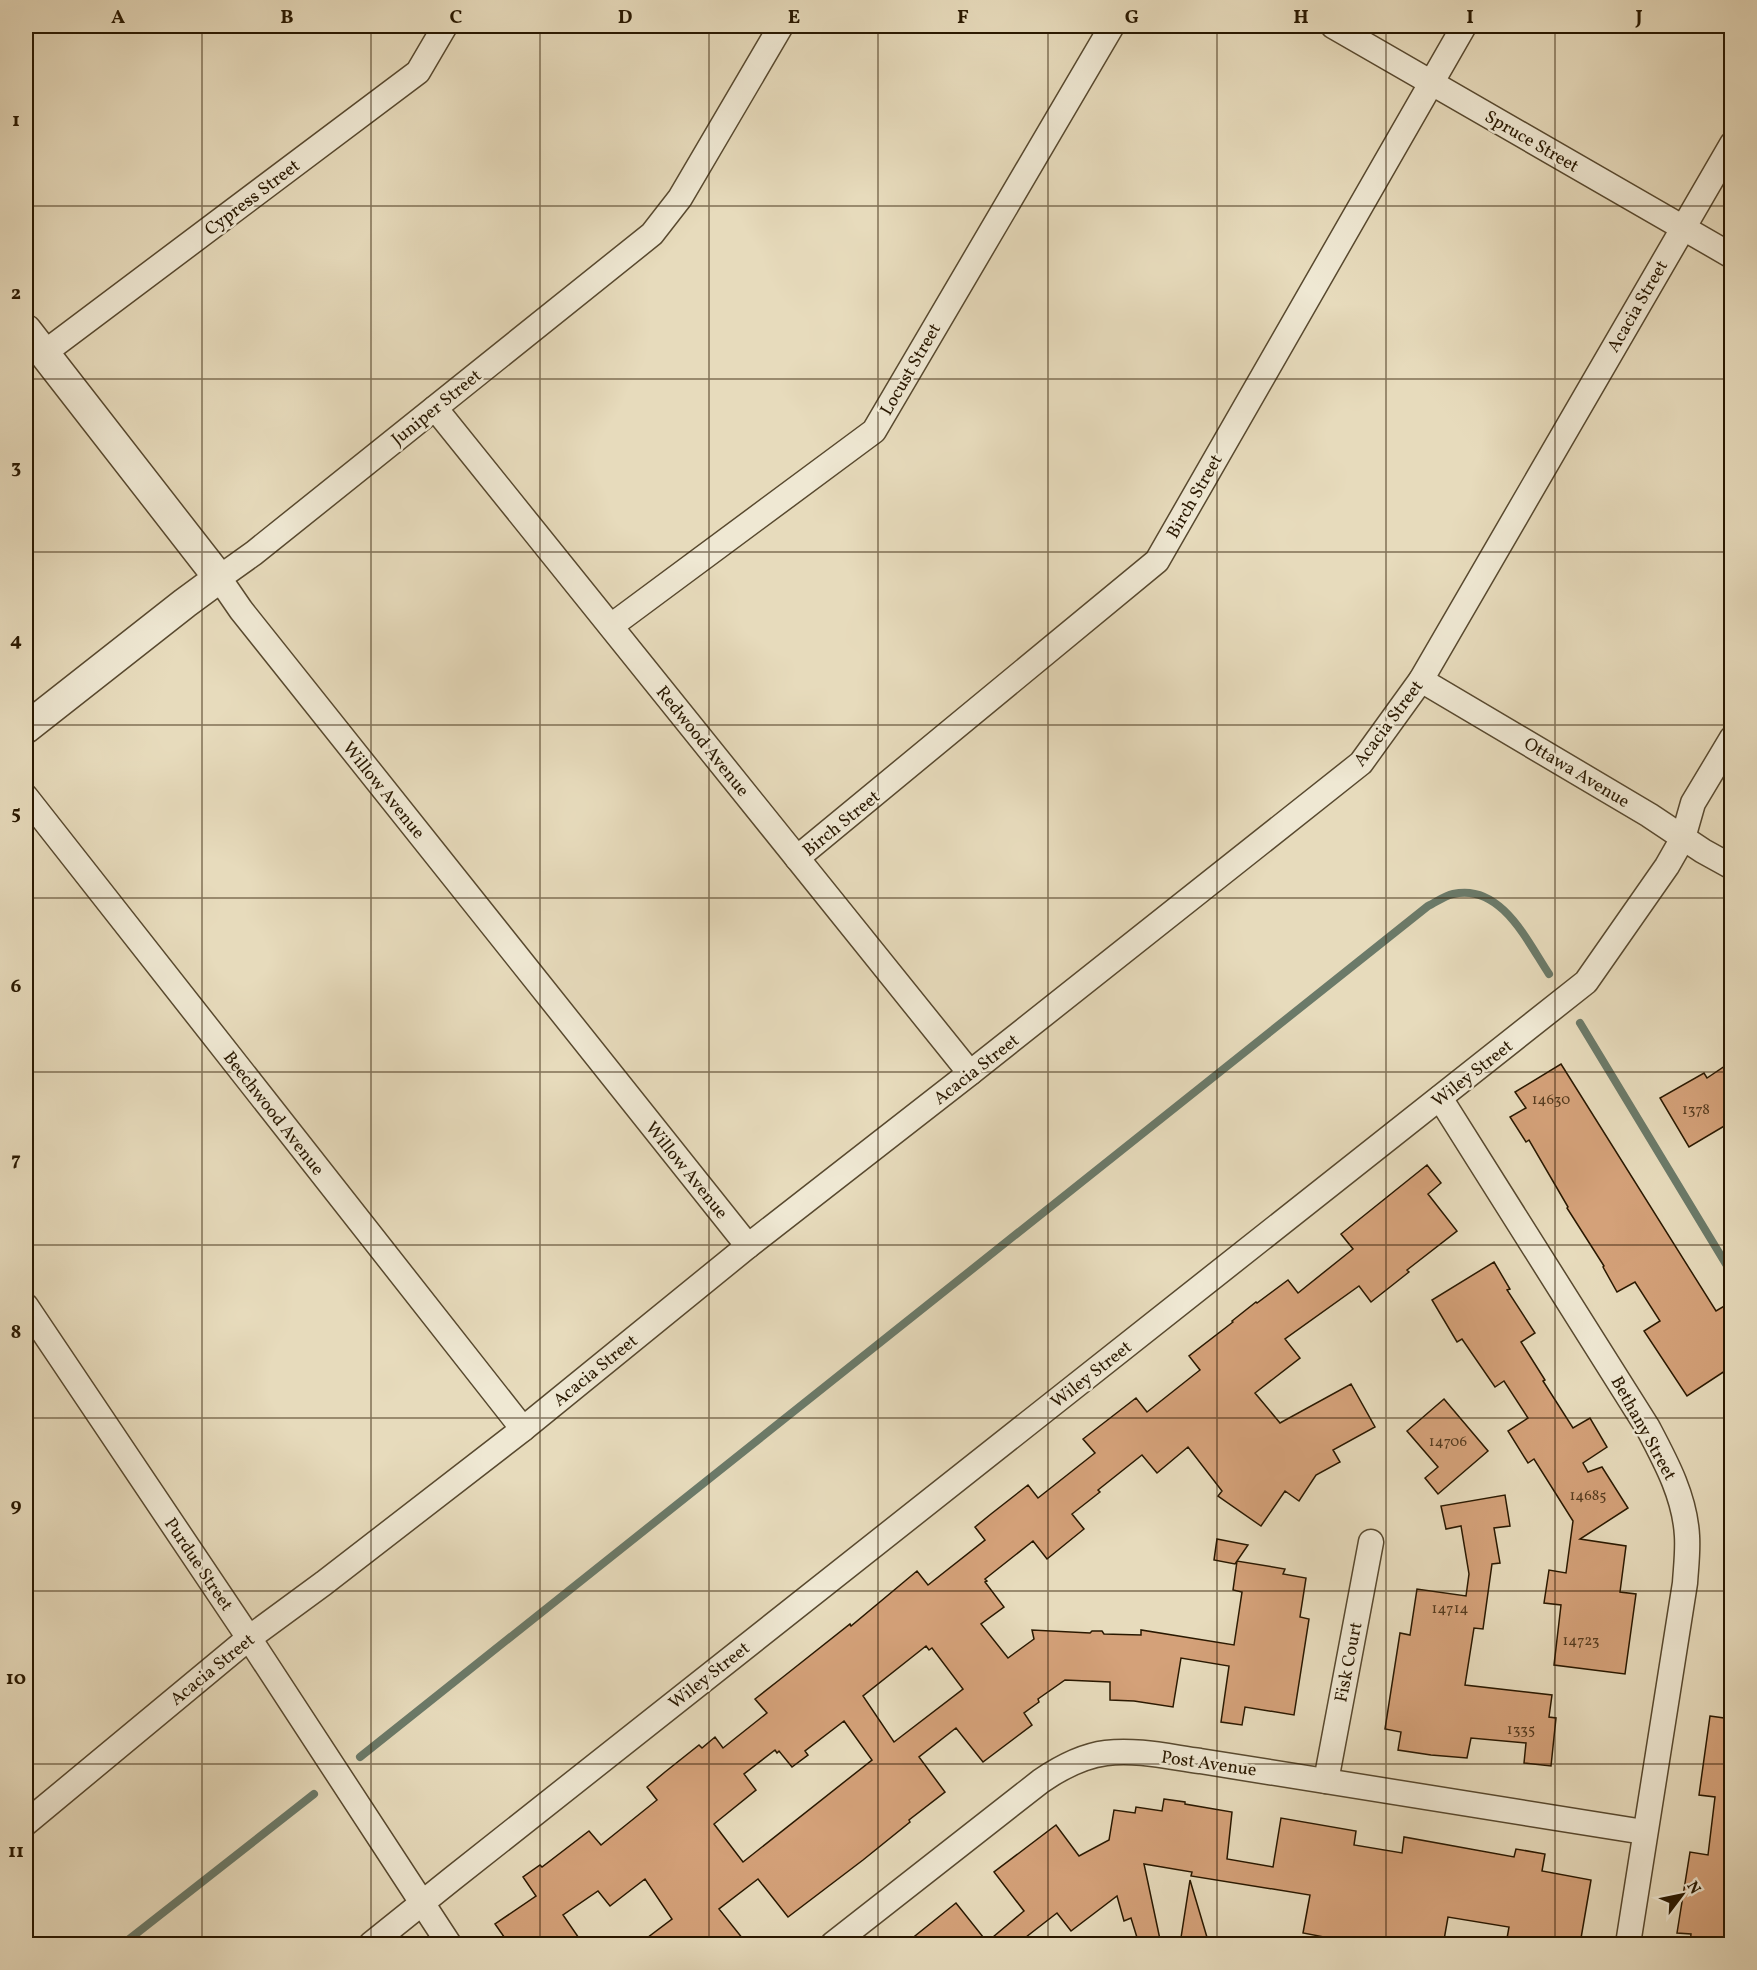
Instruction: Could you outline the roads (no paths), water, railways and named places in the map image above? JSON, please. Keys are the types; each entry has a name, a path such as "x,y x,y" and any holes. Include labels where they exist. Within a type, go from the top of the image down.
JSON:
{"street":[{"name":"Cypress Street","path":"44,353 418,72 445,26"},
{"name":"Juniper Street","path":"26,728 185,603 263,546 652,234 680,198 781,26"},
{"name":"Locust Street","path":"610,626 873,432 1112,26"},
{"name":"Spruce Street","path":"1333,26 1731,256"},
{"name":"Birch Street","path":"797,858 1157,561 1464,26"},
{"name":"Acacia Street","path":"28,1815 249,1638 523,1429 748,1246 1361,763 1421,680 1731,144"},
{"name":"Willow Avenue","path":"26,330 219,578 241,610 748,1246"},
{"name":"Redwood Avenue","path":"435,408 970,1073"},
{"name":"Ottawa Avenue","path":"1421,680 1649,815 1731,867"},
{"name":"Wiley Street","path":"371,1944 1586,982 1667,866 1683,838 1693,803 1731,738"},
{"name":"Beechwood Avenue","path":"26,797 523,1429"},
{"name":"Bethany Street","path":"1440,1098 1648,1428 1668,1468 1683,1511 1687,1535 1685,1583 1628,1944"},
{"name":"Purdue Street","path":"26,1306 249,1638 450,1944"},
{"name":"Fisk Court","path":"1326,1781 1371,1542"},
{"name":"Post Avenue","path":"833,1944 1041,1781 1061,1768 1105,1753 1128,1753 1200,1761 1644,1832"}],"waterway":[{"path":"360,1757 1428,906 1453,894 1470,893 1485,897 1499,906 1522,931 1549,974"},
{"path":"1580,1023 1732,1274"},
{"path":"123,1944 314,1794"}]}
